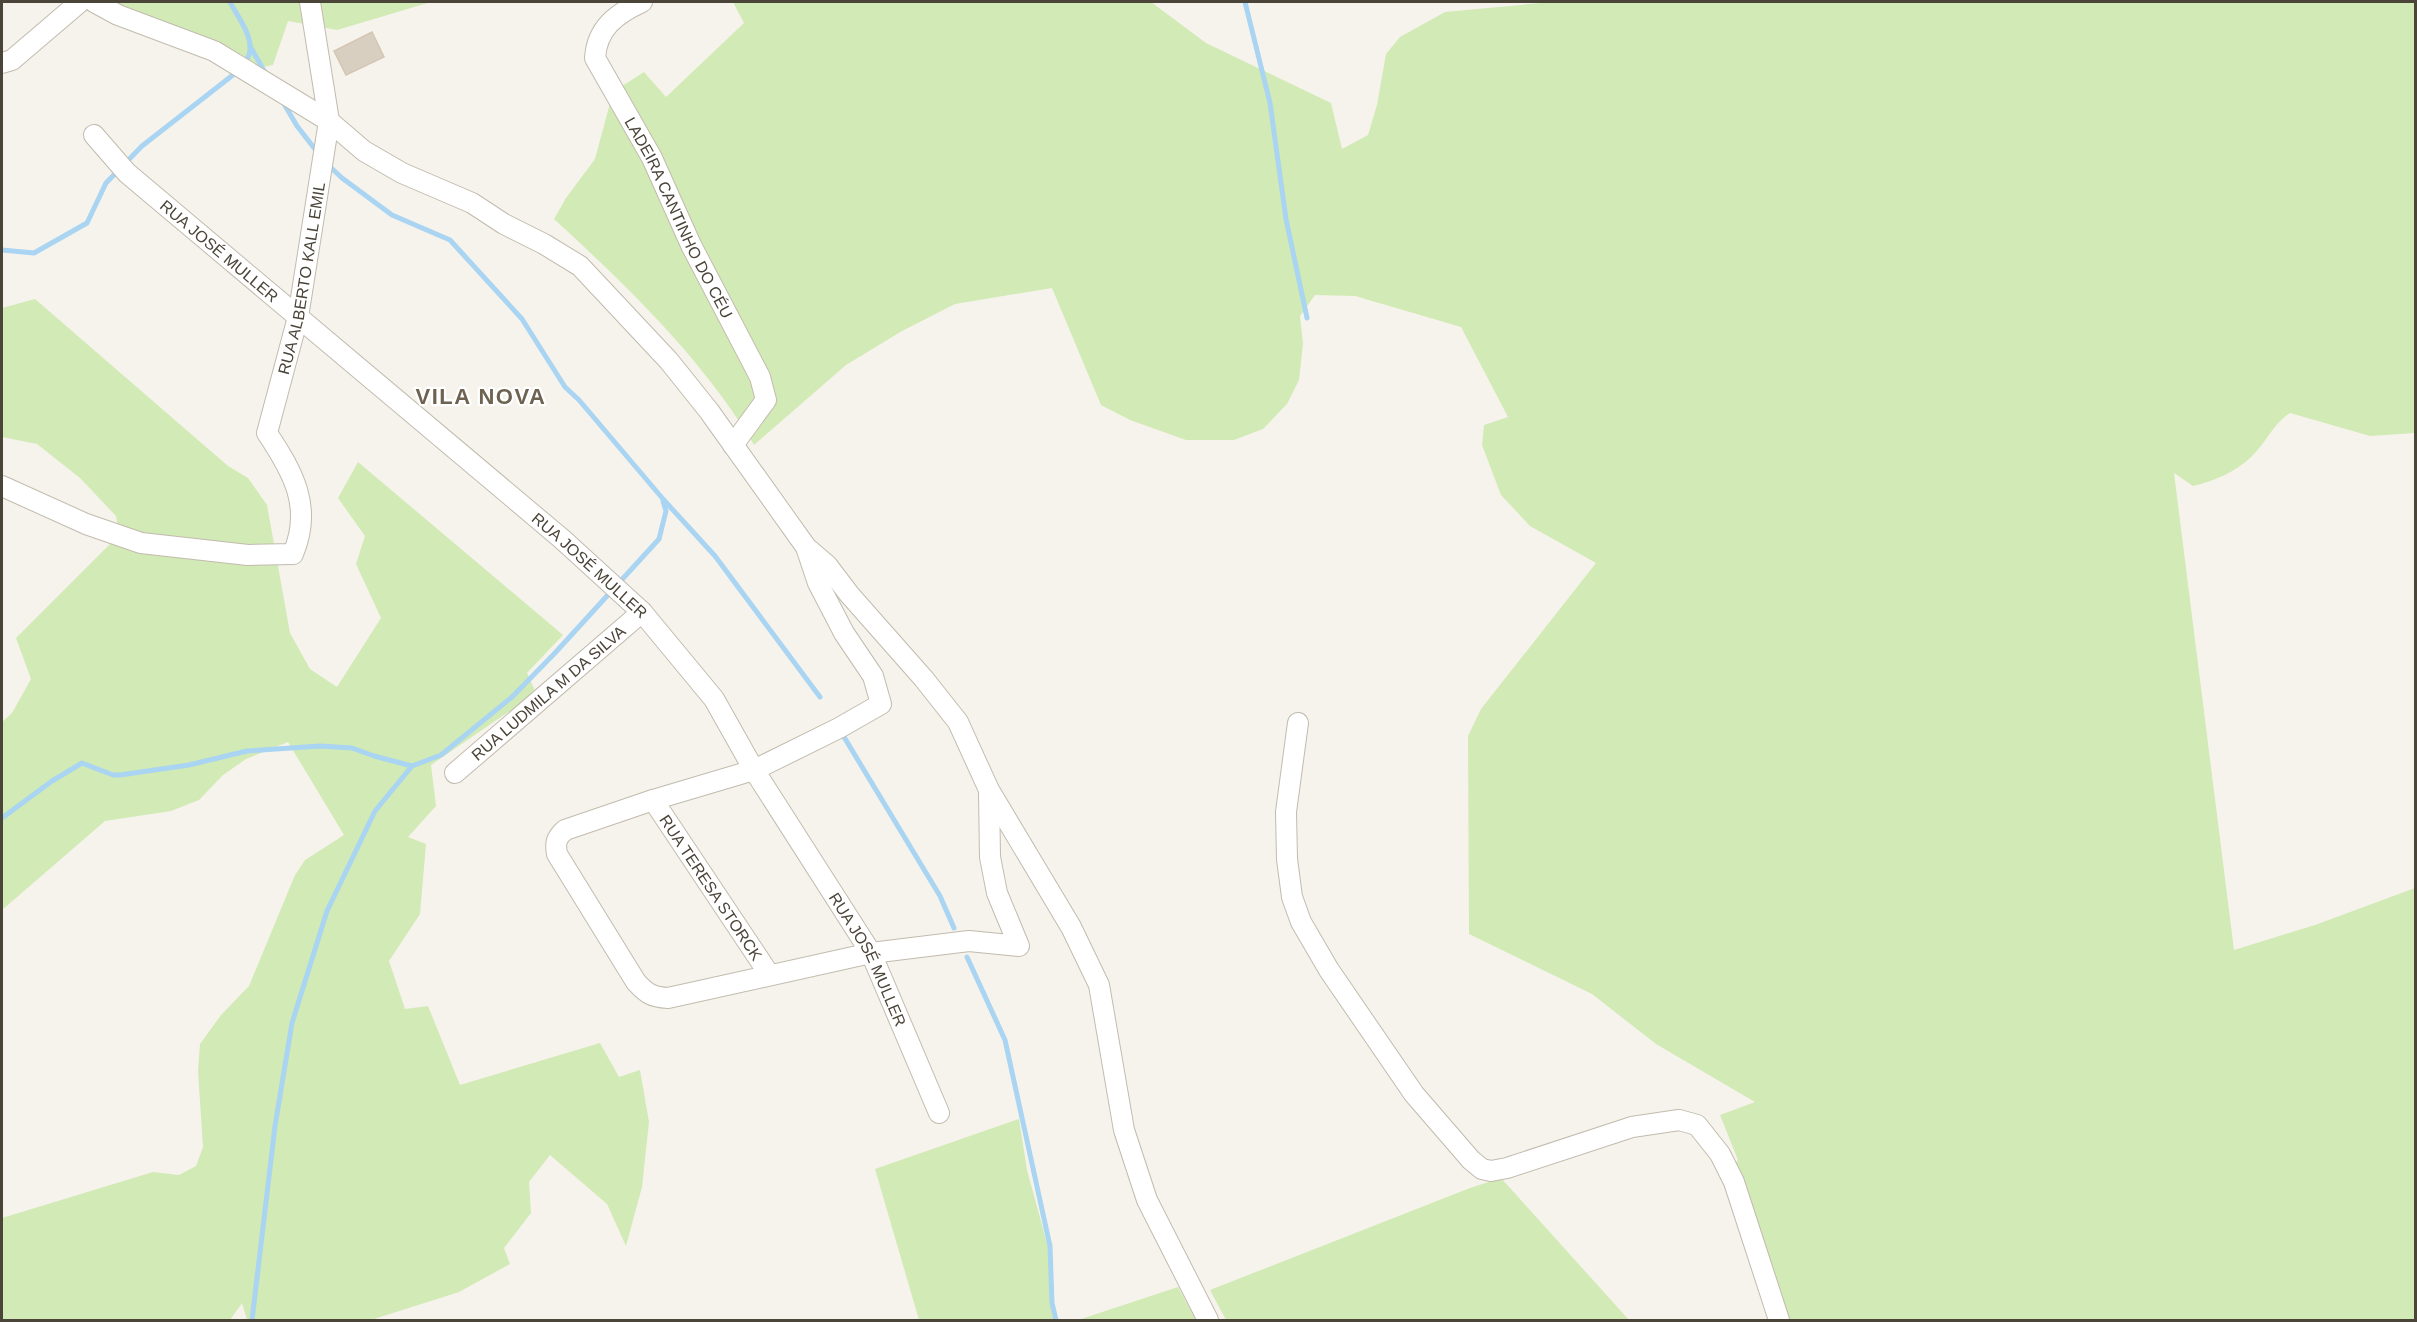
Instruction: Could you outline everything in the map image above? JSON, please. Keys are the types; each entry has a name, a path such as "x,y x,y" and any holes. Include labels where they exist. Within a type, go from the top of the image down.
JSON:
{"street":[{"path":"2,63 12,60 80,2"},
{"path":"94,2 118,15 214,51 329,121 364,151 402,173 472,203 504,225 544,244 580,266 669,361 709,411 806,547 827,565 958,722 989,790 1071,927 1099,985 1124,1130 1147,1200 1208,1320"},
{"name":"RUA ALBERTO KALL EMIL","path":"2,486 86,524 141,543 248,555 292,554 301,535 300,501 288,464 267,433 298,317 329,121 310,2"},
{"name":"LADEIRA CANTINHO DO CÉU","path":"642,2 628,8 602,30 596,44 595,58 652,158 691,245 760,377 766,400 733,446"},
{"name":"RUA JOSÉ MULLER","path":"94,135 128,173 562,539 642,612 714,699 754,770 871,953 939,1113"},
{"path":"806,547 818,583 844,633 873,676 881,704 839,728 754,770 653,800 565,830 557,837 555,844 557,854 636,982 653,997 668,999 769,974 871,953 969,941 1018,946 998,893 990,857 989,790"},
{"name":"RUA LUDMILA M DA SILVA","path":"455,773 642,612"},
{"path":"1298,723 1286,812 1287,859 1292,897 1301,922 1329,970 1414,1094 1470,1160 1482,1169 1491,1172 1632,1127 1679,1120 1697,1125 1720,1154 1734,1182 1779,1320"},
{"name":"RUA TERESA STORCK","path":"653,800 769,974"}],"green space":[{"path":"108,2 431,2 337,30 288,21 273,65 247,70"},
{"path":"733,2 1151,2 1206,43 1331,103 1342,149 1368,135 1377,105 1386,54 1400,37 1445,12 1552,2 2415,2 2415,433 2370,436 2290,413 2284,417 2252,456 2239,467 2224,475 2193,486 2174,473 2234,950 2315,925 2415,888 2415,1320 1773,1320 1722,1177 1738,1160 1720,1115 1755,1102 1656,1044 1592,994 1469,934 1468,736 1481,709 1596,563 1530,526 1501,495 1482,445 1484,425 1508,417 1461,327 1355,296 1315,295 1300,316 1303,344 1299,380 1287,404 1263,429 1234,440 1186,440 1130,420 1101,405 1052,288 955,304 902,331 846,365 754,445 734,413 688,353 609,270 554,219 566,198 595,159 613,92 644,72 666,97 744,23"},
{"path":"35,299 228,466 248,478 267,505 290,633 310,669 337,687 381,618 356,564 365,536 338,498 358,462 563,635 527,673 536,693 431,765 436,806 408,837 426,844 420,914 389,961 405,1009 428,1006 460,1085 600,1043 619,1077 640,1070 649,1122 642,1187 626,1246 607,1204 550,1155 529,1182 531,1213 504,1248 510,1264 459,1292 371,1320 247,1320 242,1303 230,1320 2,1320 2,1218 153,1172 179,1175 196,1166 203,1147 198,1071 200,1044 221,1015 249,986 295,875 305,860 344,835 288,742 246,759 223,775 199,800 171,811 105,821 2,910 2,722 12,713 31,679 16,638 119,535 116,516 80,478 37,444 2,437 2,308"},
{"path":"1019,1119 1027,1170 1051,1258 1052,1306 1058,1320 919,1320 875,1169"},
{"path":"1501,1178 1629,1320 1226,1320 1210,1290 1470,1188"},
{"path":"1178,1287 1196,1320 1078,1320"}],"building":[{"path":"372,32 384,57 346,75 334,51"}],"waterway":[{"path":"2,250 34,253 87,223 106,183 142,146 238,71 249,55 250,42 230,2"},
{"path":"1245,2 1270,103 1286,219 1307,318"},
{"path":"250,46 267,76"},
{"path":"283,102 297,126 318,153"},
{"path":"326,163 342,178 392,215 450,240 522,319 565,387 579,400 715,556 820,697"},
{"path":"2,818 52,781 82,763 113,775 120,775 189,765 247,751 320,746 352,748 412,766 441,755 512,697 659,539 666,511 663,501"},
{"path":"841,732 940,896 954,928"},
{"path":"252,1320 275,1126 292,1023 327,911 375,811 412,766"},
{"path":"967,957 1005,1040 1050,1246 1052,1303 1056,1320"}],"district":[{"name":"VILA NOVA","path":"481,396"}]}
